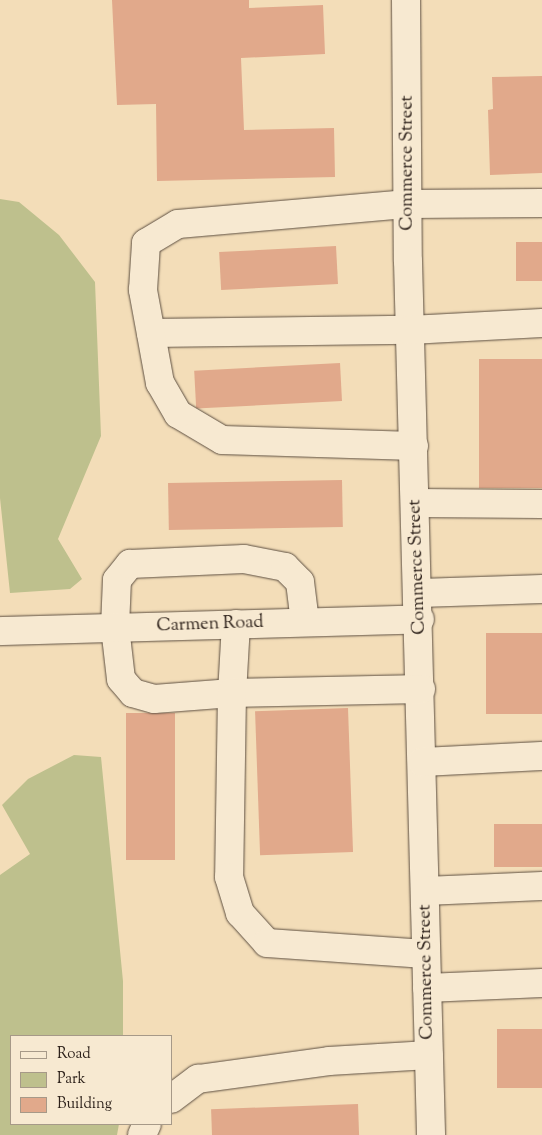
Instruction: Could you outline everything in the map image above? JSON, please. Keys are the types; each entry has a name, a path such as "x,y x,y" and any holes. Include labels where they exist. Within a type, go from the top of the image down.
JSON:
{"street":[{"name":"Commerce Street","path":"406,0 410,330 420,606 431,1135"},
{"path":"414,446 222,440 178,414 160,383 143,290 146,242 178,224 408,204 542,203"},
{"path":"151,333 410,330 542,323"},
{"path":"416,503 542,504"},
{"path":"305,622 300,582 285,567 244,559 130,564 117,580 116,628 121,679 132,693 154,699 232,693 421,688"},
{"name":"Carmen Road","path":"0,630 305,622 542,589"},
{"path":"236,624 232,693 229,877 240,913 267,942 426,954"},
{"path":"422,762 542,756"},
{"path":"425,891 542,886"},
{"path":"427,988 542,983"},
{"path":"172,1098 198,1079 329,1060 429,1055"}],"green space":[{"path":"0,199 19,202 59,235 95,282 101,436 58,539 82,579 70,589 10,593 0,498"},
{"path":"74,755 101,757 123,981 123,1035 10,1035 10,1125 119,1125 117,1135 0,1135 0,875 30,854 2,805 28,779"}],"building":[{"path":"112,0 249,0 249,8 323,5 325,54 241,58 244,130 334,128 335,177 157,181 156,104 117,105"},
{"path":"542,76 542,173 490,175 488,110 493,109 492,77"},
{"path":"516,242 542,242 542,281 516,281"},
{"path":"336,246 338,284 221,290 219,252"},
{"path":"479,359 542,359 542,488 479,488"},
{"path":"340,363 342,401 196,409 194,371"},
{"path":"342,480 343,527 169,530 168,483"},
{"path":"486,633 542,633 542,714 486,714"},
{"path":"348,708 353,852 260,855 255,711"},
{"path":"126,713 175,713 175,860 126,860"},
{"path":"494,824 542,824 542,867 494,867"},
{"path":"497,1029 542,1029 542,1088 497,1088"},
{"path":"358,1104 359,1135 212,1135 211,1109"}]}
